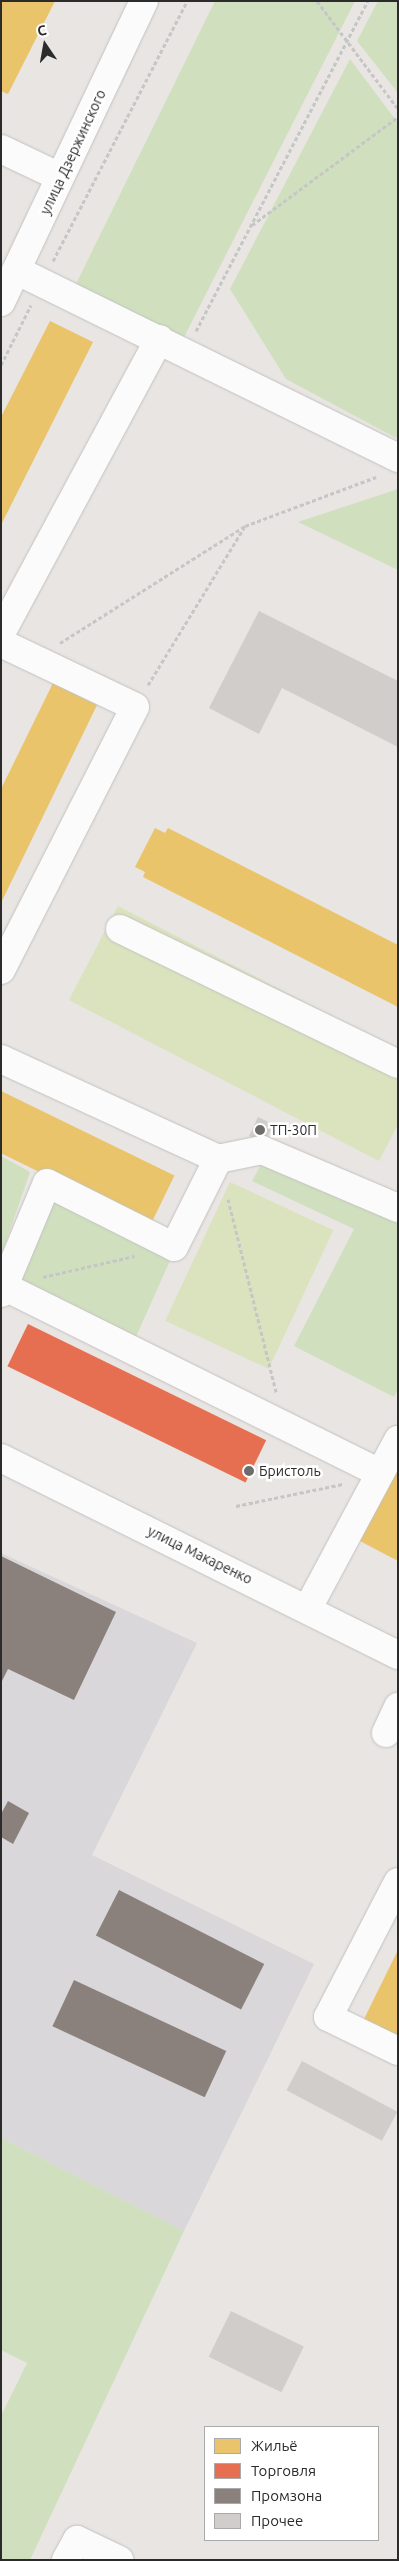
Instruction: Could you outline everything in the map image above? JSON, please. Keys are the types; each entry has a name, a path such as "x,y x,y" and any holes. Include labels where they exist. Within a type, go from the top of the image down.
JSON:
{"street":[{"name":"улица Дзержинского","path":"1,302 18,271 60,177 144,1"},
{"path":"1,149 60,177"},
{"path":"18,271 185,352 389,467"},
{"path":"1,633 159,339"},
{"path":"1,643 32,661 135,707 1,970"},
{"path":"120,928 398,1064"},
{"path":"1,1059 218,1160 262,1150 398,1208"},
{"path":"218,1160 174,1247 46,1183 2,1288 380,1473"},
{"path":"308,1608 398,1440"},
{"name":"улица Макаренко","path":"1,1458 308,1608 398,1655"},
{"path":"386,1733 398,1707"},
{"path":"398,1882 328,2017 398,2051"},
{"path":"66,2560 76,2540 119,2560"}],"path":[{"path":"1,364 187,1"},
{"path":"317,1 398,109"},
{"path":"185,352 368,1"},
{"path":"251,226 398,117"},
{"path":"32,661 245,526 389,467"},
{"path":"135,707 245,526"},
{"path":"218,1160 285,1426"},
{"path":"2,1288 174,1247"},
{"path":"236,1506 380,1473"}],"shaded area":[{"path":"1,1553 197,1643 92,1855 314,1964 184,2231 1,2138"}],"green space":[{"path":"215,1 355,1 182,341 74,288"},
{"path":"378,1 398,1 398,93 357,41"},
{"path":"350,59 398,123 398,439 286,379 230,289"},
{"path":"398,489 398,570 298,522"},
{"path":"118,906 398,1050 398,1124 379,1161 69,1000"},
{"path":"1,1156 30,1172 1,1256"},
{"path":"264,1159 398,1224 398,1389 394,1397 294,1346 354,1229 252,1181"},
{"path":"230,1182 333,1230 269,1369 165,1321"},
{"path":"54,1199 174,1252 135,1339 15,1286"},
{"path":"1,2138 184,2231 30,2560 1,2560 1,2416 27,2363 1,2350"}],"building: Жильё":[{"path":"1,1 55,1 8,94 1,91"},
{"path":"50,321 93,342 1,525 1,417"},
{"path":"53,683 97,705 1,903 1,789"},
{"path":"155,828 165,833 168,828 398,945 398,1007 143,877 145,872 135,867"},
{"path":"1,1091 174,1176 150,1226 1,1153"},
{"path":"398,1463 398,1561 358,1540"},
{"path":"398,1950 398,2036 364,2019"}],"building: Торговля":[{"path":"28,1324 266,1440 246,1482 7,1366"}],"building: Промзона":[{"path":"1,1556 116,1612 74,1700 8,1669 1,1683"},
{"path":"8,1801 29,1813 13,1844 1,1837 1,1814"},
{"path":"119,1890 264,1964 241,2009 96,1935"},
{"path":"74,1980 226,2051 205,2097 52,2026"}],"building: Прочее":[{"path":"259,611 398,681 398,747 282,688 259,734 209,708"},
{"name":"ТП-30П","path":"258,1117 273,1124 265,1143 249,1136"},
{"path":"302,2061 397,2112 382,2141 287,2090"},
{"path":"231,2311 304,2347 281,2392 209,2357"}],"place":[{"name":"ТП-30П","path":"260,1130"},
{"name":"Бристоль","path":"249,1471"}]}
